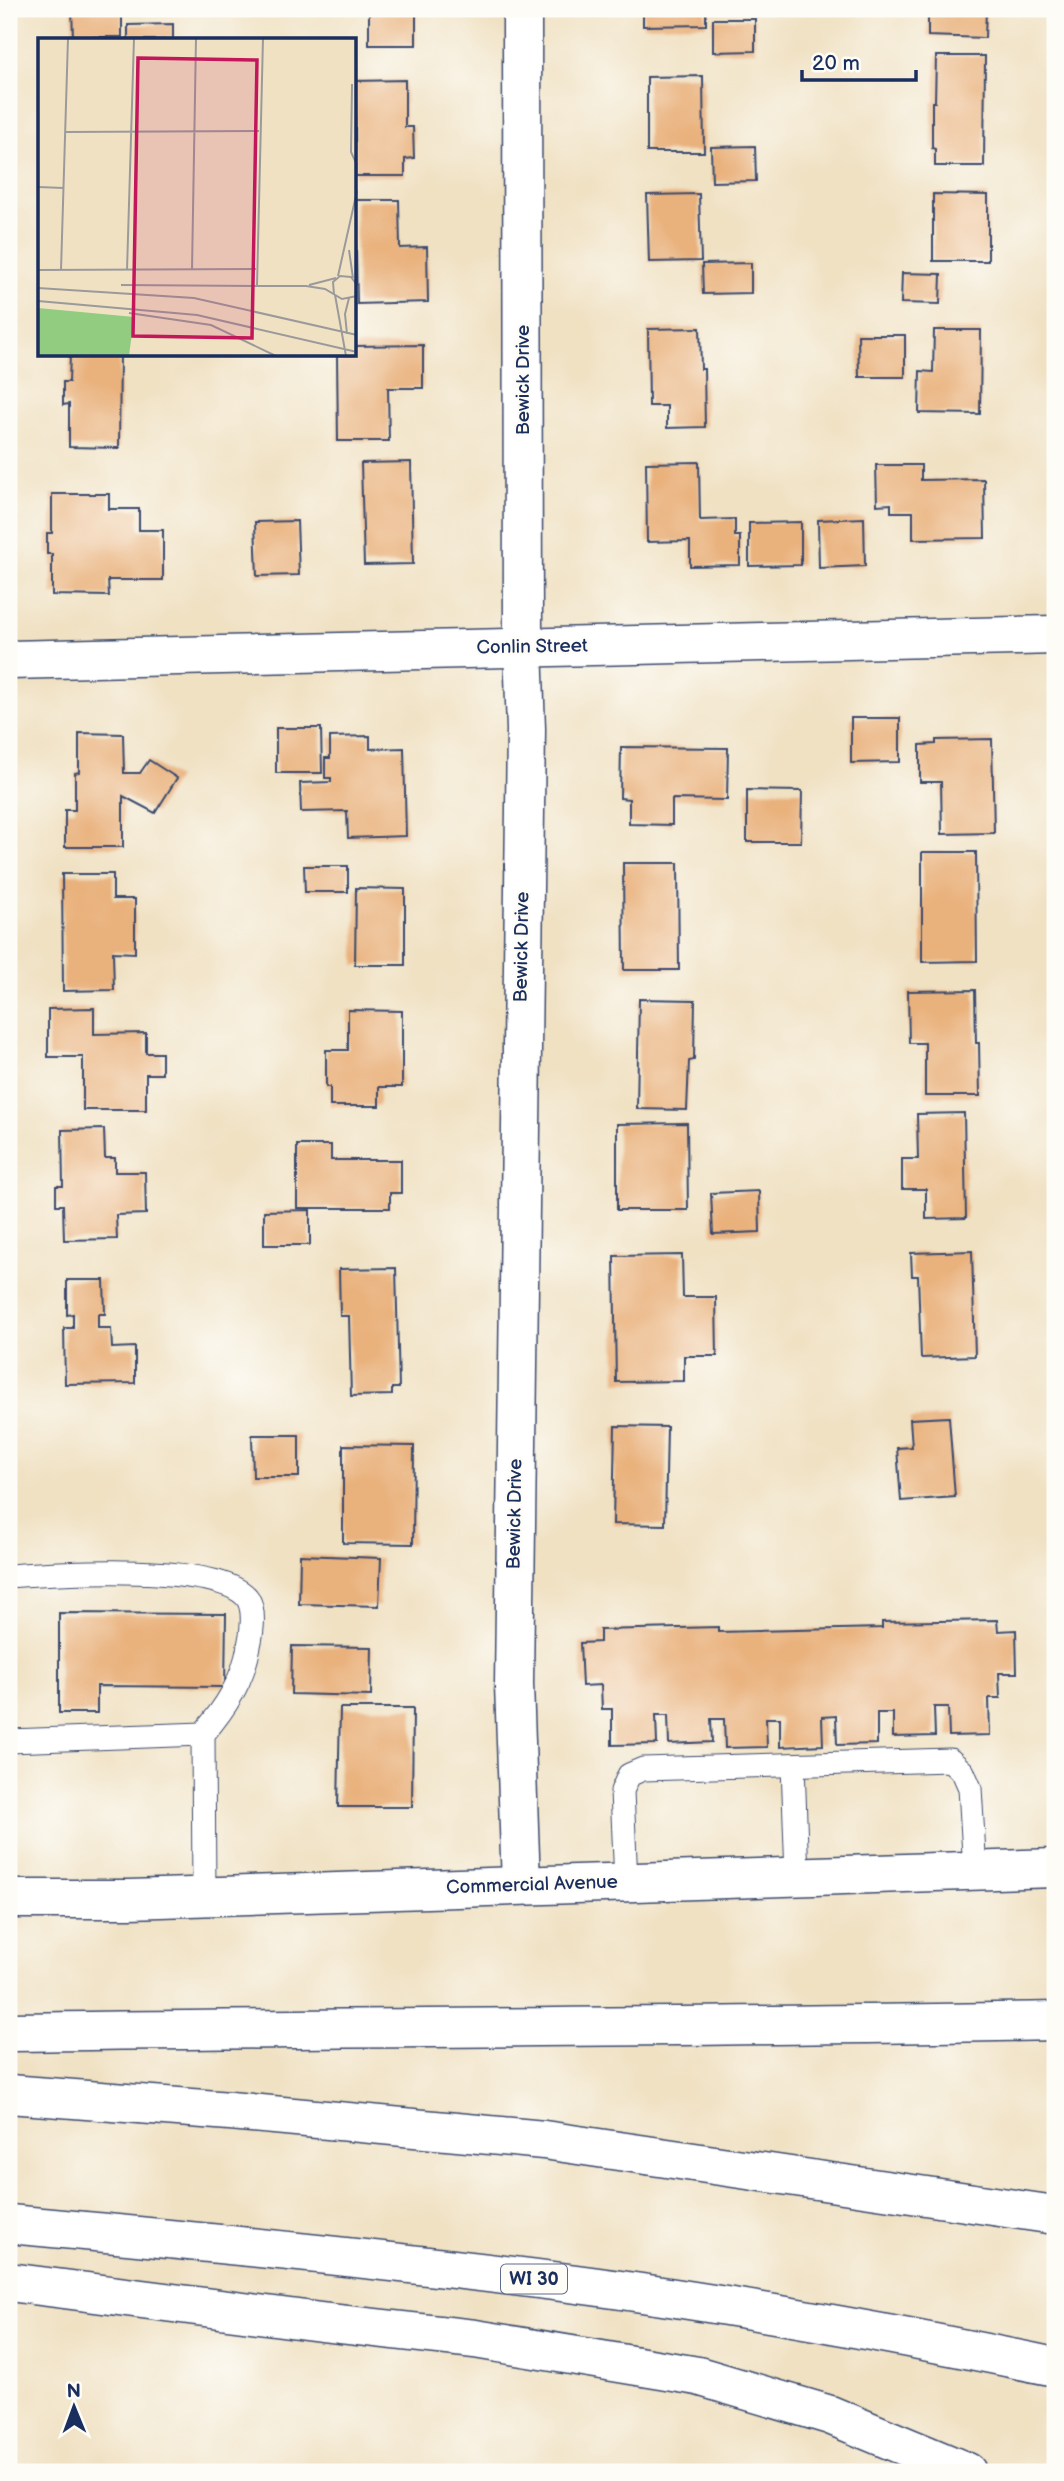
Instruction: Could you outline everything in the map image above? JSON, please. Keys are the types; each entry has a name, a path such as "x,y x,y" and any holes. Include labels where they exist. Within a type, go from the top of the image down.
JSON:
{"main road":[{"name":"Bewick Drive","path":"521,1885 514,1671 526,729 523,647 522,9"},
{"name":"Conlin Street","path":"9,660 1055,635"},
{"name":"Commercial Avenue","path":"9,1899 130,1899 1055,1868"},
{"path":"9,2032 346,2027 811,2026 1055,2021"},
{"path":"9,2094 230,2110 544,2140 1055,2215"},
{"name":"WI 30","path":"9,2224 259,2247 570,2283 873,2330 1055,2367"},
{"path":"9,2282 475,2339 698,2376 830,2415 967,2472"}],"lane":[{"path":"9,1576 134,1571 202,1579 235,1588 249,1601 253,1630 245,1670 225,1708 202,1734 204,1896"},
{"path":"9,1741 202,1734"},
{"path":"626,1882 622,1791 629,1775 643,1769 950,1760 964,1772 970,1788 975,1871"},
{"path":"793,1765 797,1877"}],"building":[{"path":"72,9 122,9 122,37 73,37"},
{"path":"369,9 416,9 416,45 369,45"},
{"path":"643,9 706,9 706,25 643,26"},
{"path":"928,9 986,9 985,38 928,36"},
{"path":"713,19 755,19 755,51 713,52"},
{"path":"173,24 173,38 128,38 128,25"},
{"path":"936,56 985,56 984,166 935,166 935,149 932,148 932,102 935,102"},
{"path":"703,76 704,152 647,152 647,77"},
{"path":"405,80 405,127 413,127 414,158 405,159 405,176 357,176 357,81"},
{"path":"755,146 756,181 712,182 711,147"},
{"path":"699,194 701,261 649,262 647,195"},
{"path":"933,194 988,195 988,261 933,261"},
{"path":"357,200 399,200 400,248 427,247 428,302 357,304"},
{"path":"751,263 751,293 703,294 702,264"},
{"path":"902,273 941,274 940,304 901,303"},
{"path":"700,328 705,427 667,428 667,406 649,406 648,329"},
{"path":"934,330 981,330 980,414 919,413 920,371 933,372"},
{"path":"858,335 905,335 905,377 859,377"},
{"path":"423,345 423,388 388,388 389,441 338,441 337,357 357,357 357,346"},
{"path":"70,357 120,357 119,448 69,447 69,404 63,405 63,382 69,382"},
{"path":"411,462 413,564 364,565 361,463"},
{"path":"699,462 700,520 735,519 735,536 740,536 740,565 690,566 690,541 647,542 646,463"},
{"path":"876,465 921,465 921,480 984,479 985,538 913,539 913,512 891,512 891,504 877,505"},
{"path":"52,494 109,494 109,509 139,509 139,530 163,530 163,580 108,580 109,596 52,595 52,554 47,554 47,533 52,533"},
{"path":"864,518 865,566 819,568 818,520"},
{"path":"297,521 299,575 257,576 255,522"},
{"path":"801,522 801,565 749,566 749,523"},
{"path":"851,718 900,718 900,762 851,763"},
{"path":"276,728 321,728 322,773 276,773"},
{"path":"79,733 123,734 124,773 140,773 149,760 177,778 155,813 123,796 123,847 65,847 65,810 75,810"},
{"path":"370,736 370,749 404,748 406,836 348,838 347,811 301,812 300,783 331,782 331,778 325,778 325,758 330,758 330,737"},
{"path":"992,739 994,833 942,834 941,782 920,782 920,745 936,744 936,740"},
{"path":"621,747 728,748 727,800 672,799 672,825 629,824 629,799 620,798"},
{"path":"747,790 802,791 801,842 747,842"},
{"path":"922,852 976,852 977,961 922,962"},
{"path":"623,863 678,863 679,970 624,970"},
{"path":"304,866 348,866 348,892 305,892"},
{"path":"62,874 113,874 113,899 135,899 135,953 113,952 114,990 63,991"},
{"path":"356,888 405,889 405,965 355,965"},
{"path":"975,990 980,1096 925,1096 925,1043 909,1043 908,991"},
{"path":"639,999 695,1000 694,1060 689,1061 687,1110 637,1109"},
{"path":"94,1008 94,1034 146,1033 146,1053 162,1053 162,1074 146,1074 146,1110 83,1110 83,1057 48,1057 48,1009"},
{"path":"348,1010 402,1011 402,1087 379,1087 379,1106 330,1106 330,1087 326,1087 326,1050 348,1050"},
{"path":"964,1113 966,1218 926,1219 926,1189 902,1189 902,1159 918,1159 917,1114"},
{"path":"687,1123 688,1210 617,1210 617,1124"},
{"path":"104,1129 105,1158 115,1158 115,1172 145,1172 146,1214 116,1215 117,1239 64,1240 63,1205 56,1205 56,1186 63,1186 62,1130"},
{"path":"297,1145 331,1145 331,1160 401,1160 401,1193 390,1193 390,1208 297,1208"},
{"path":"759,1191 760,1232 713,1234 711,1193"},
{"path":"310,1210 310,1245 264,1245 264,1211"},
{"path":"972,1251 975,1356 921,1358 918,1276 912,1276 911,1253"},
{"path":"682,1255 683,1297 716,1297 717,1356 684,1356 684,1381 616,1382 614,1256"},
{"path":"396,1268 399,1388 392,1388 392,1395 351,1396 349,1316 340,1316 339,1269"},
{"path":"67,1280 104,1280 105,1314 98,1314 98,1328 111,1328 112,1348 135,1347 135,1383 65,1384 64,1328 73,1328 73,1314 67,1315"},
{"path":"949,1417 955,1497 901,1501 897,1448 912,1447 910,1419"},
{"path":"615,1426 667,1427 665,1525 613,1524"},
{"path":"252,1435 299,1435 299,1477 253,1477"},
{"path":"343,1445 414,1446 413,1544 343,1543"},
{"path":"300,1555 381,1558 379,1606 299,1604"},
{"path":"59,1613 226,1614 225,1687 97,1686 97,1713 59,1713"},
{"path":"997,1620 998,1631 1016,1630 1017,1673 999,1673 1000,1698 989,1698 990,1735 949,1736 948,1707 934,1707 935,1736 893,1737 893,1713 877,1713 877,1744 837,1745 836,1716 822,1717 823,1745 780,1747 780,1718 766,1718 767,1747 725,1748 724,1719 711,1719 712,1742 669,1744 668,1715 656,1715 657,1744 612,1745 612,1709 602,1709 601,1685 582,1686 580,1643 600,1642 600,1630 718,1627 718,1632 882,1628 882,1622"},
{"path":"292,1646 372,1647 371,1696 291,1694"},
{"path":"340,1708 413,1708 412,1807 338,1807"}]}
